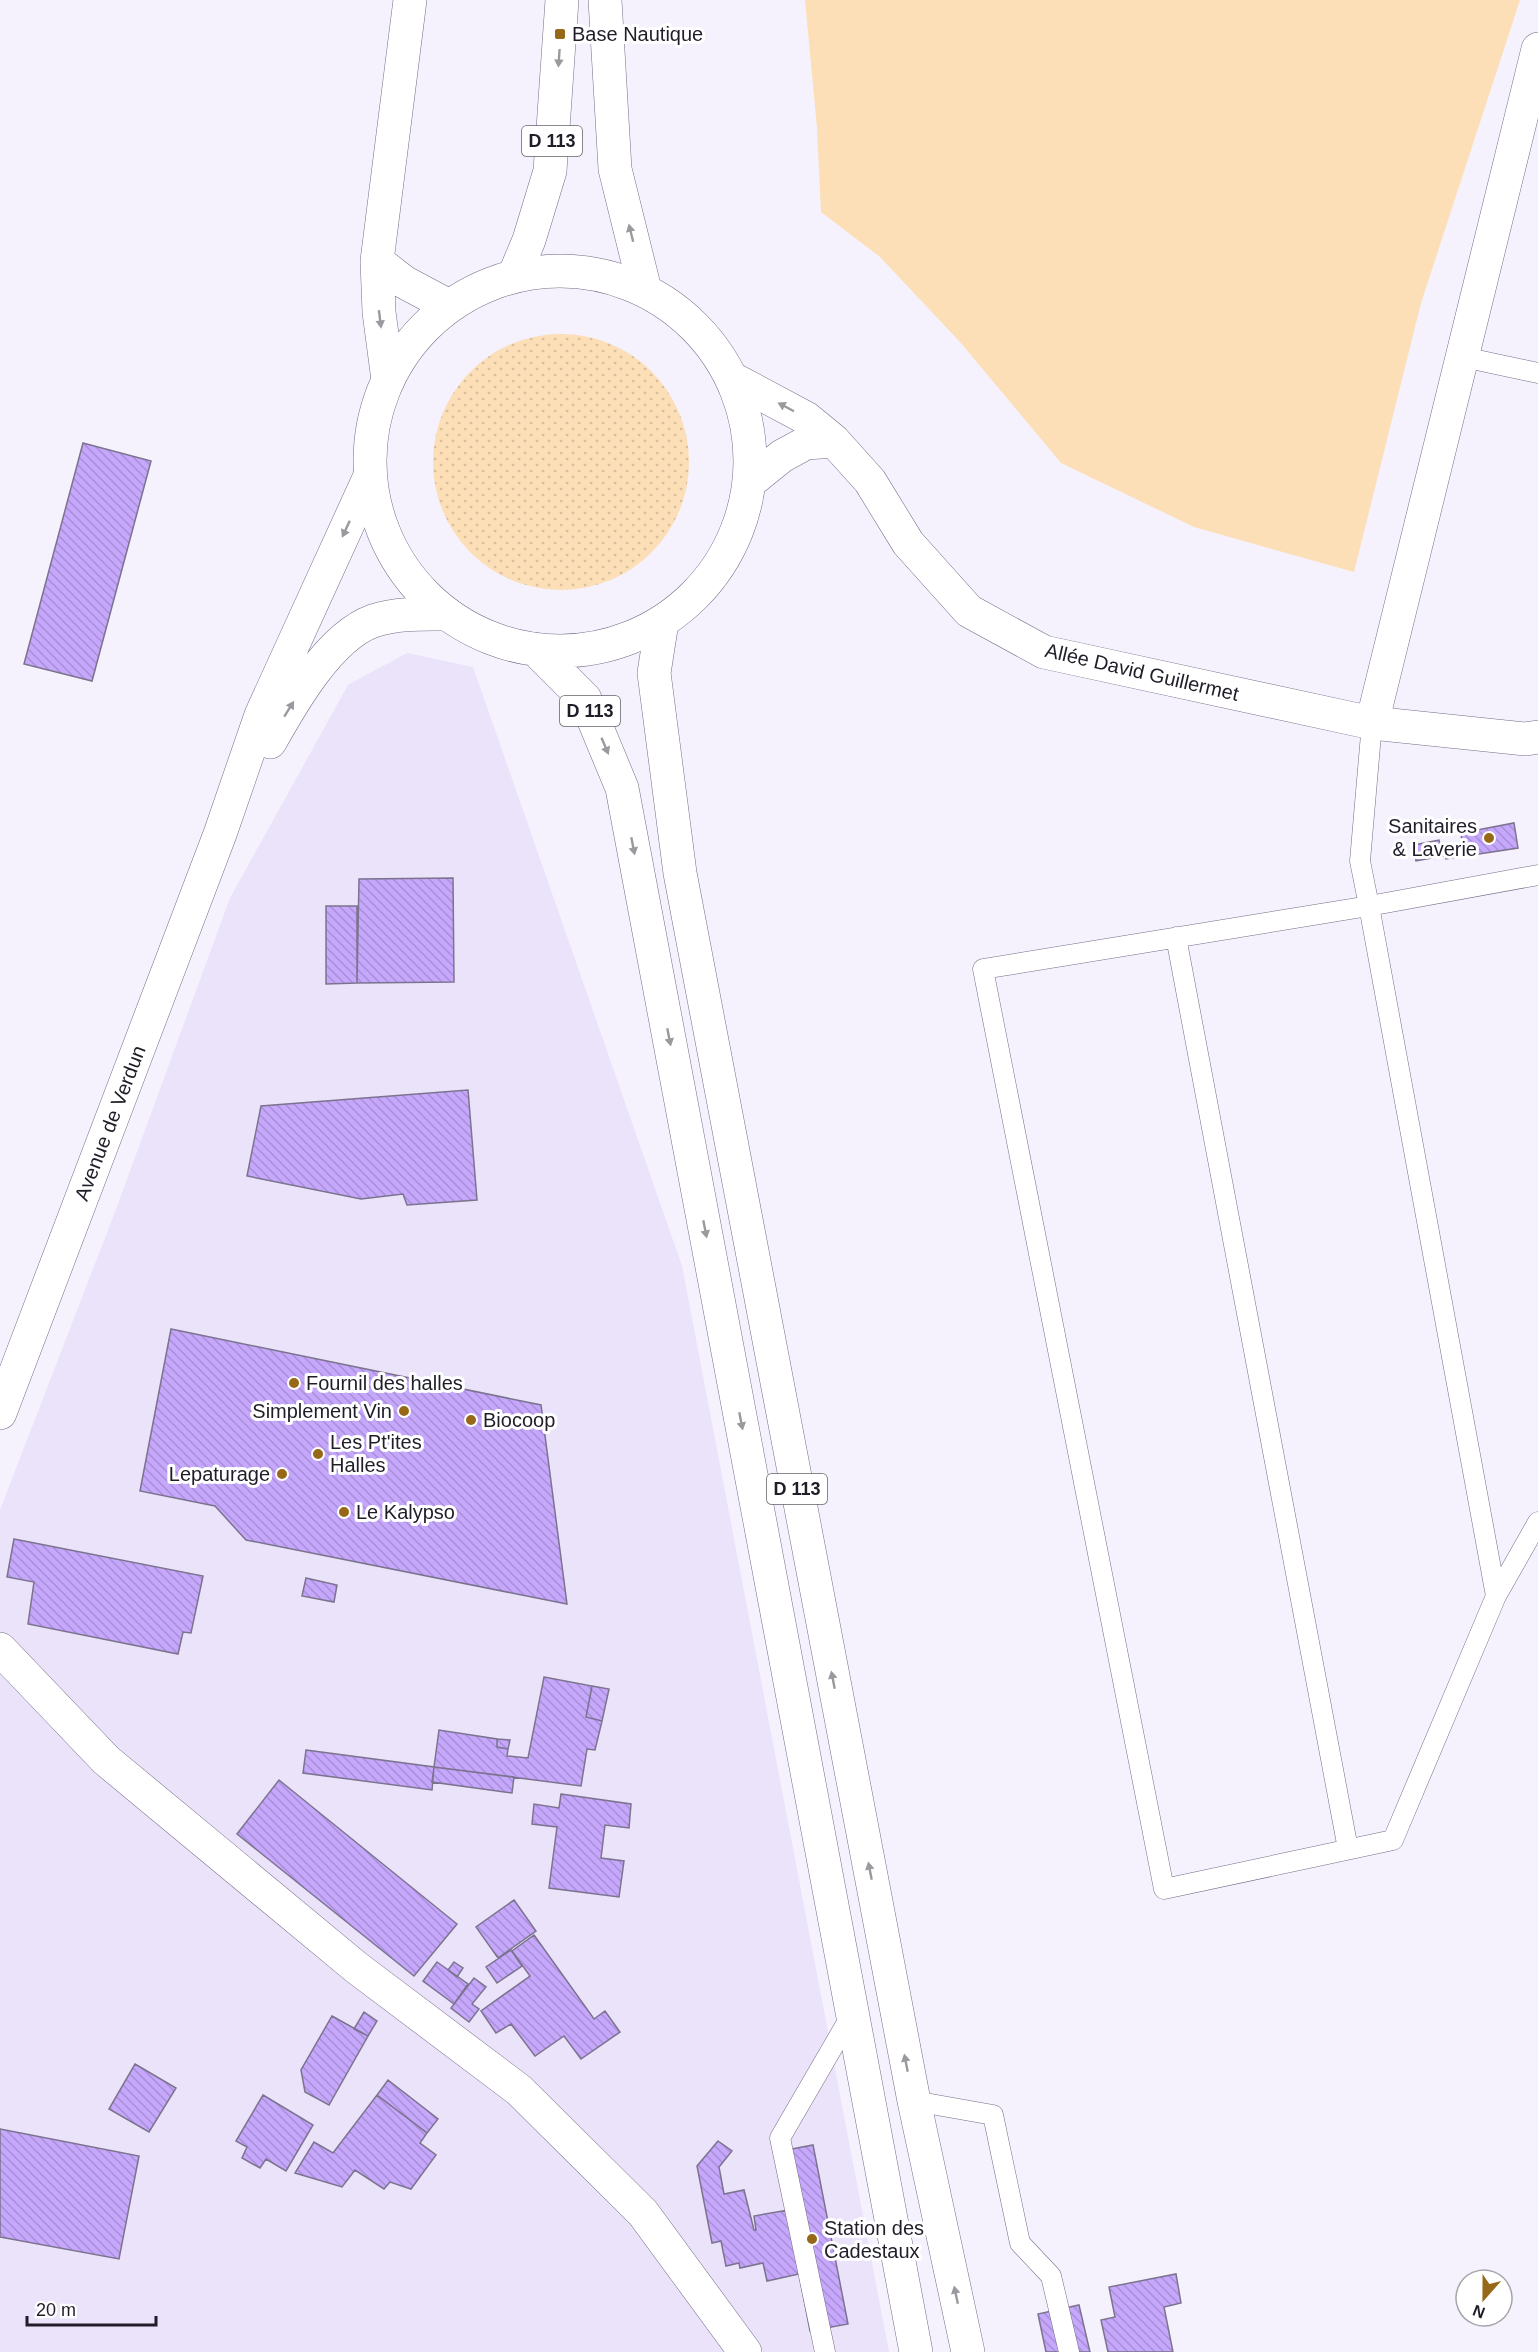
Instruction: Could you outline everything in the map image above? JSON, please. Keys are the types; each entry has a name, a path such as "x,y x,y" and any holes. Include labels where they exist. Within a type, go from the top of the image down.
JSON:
{"main road":[{"path":"388,380 379,312 377,261 410,0"},
{"name":"D 113","path":"514,276 529,240 550,171 562,0"},
{"path":"605,0 615,170 645,290"},
{"path":"1372,723 1538,49"},
{"path":"377,261 404,282 449,306"},
{"path":"558,271 603,275 645,290 696,327 733,379 748,428 751,480 736,536 705,585 662,622 622,642 580,650 535,650 489,638 447,614 408,576 382,529 370,476 373,426 388,380 414,338 449,306 480,288 514,276 558,271"},
{"name":"Allée David Guillermet","path":"733,379 806,418 834,441 870,481 908,543 969,611 1044,652 1372,723 1526,738 1538,737"},
{"path":"751,480 782,456 806,443 834,441"},
{"path":"220,834 261,715 370,476"},
{"path":"220,834 292,704 339,642 371,622 403,613 447,614"},
{"name":"D 113","path":"662,622 654,673 680,873 914,2101 968,2352"},
{"name":"D 113","path":"535,650 585,699 622,788 916,2352"},
{"name":"Avenue de Verdun","path":"0,1413 220,834"},
{"path":"0,1649 106,1760 357,1968 519,2090 643,2213 745,2352"}],"lane":[{"path":"1463,357 1538,373"},
{"path":"1372,723 1360,861 1497,1596"},
{"path":"1538,875 1369,906 983,969 1164,1889 1393,1840 1497,1596 1538,1522"},
{"path":"1176,937 1348,1849"},
{"path":"825,2352 780,2138 852,2014"},
{"path":"914,2101 993,2115 1020,2243 1051,2276 1069,2352"}],"shaded area":[{"path":"805,0 1520,0 1421,303 1354,572 1194,527 1061,463 960,342 880,257 821,212 817,128"},
{"path":"561,334 598,340 621,349 642,363 660,381 679,413 686,437 689,462 683,499 674,522 660,543 642,561 610,580 586,587 561,590 524,584 501,575 480,561 462,543 443,511 436,487 433,462 439,425 448,402 462,381 480,363 512,344 536,337"},
{"path":"407,653 473,667 682,1266 889,2352 0,2352 0,1510 115,1212 230,898 348,685"}],"building":[{"path":"83,443 151,461 92,681 24,664"},
{"name":"Sanitaires & Laverie","path":"1514,823 1518,848 1446,859 1445,846 1462,842 1461,833"},
{"path":"1439,840 1443,856 1416,861 1413,845"},
{"path":"453,878 454,982 357,983 359,879"},
{"path":"326,906 357,906 357,983 326,984"},
{"path":"468,1090 477,1200 407,1205 403,1194 361,1199 247,1176 261,1106"},
{"path":"171,1329 541,1405 567,1604 246,1540 215,1506 140,1491"},
{"path":"14,1539 203,1576 191,1633 183,1632 178,1654 28,1624 34,1582 7,1577"},
{"path":"306,1578 337,1585 334,1602 302,1596"},
{"path":"544,1677 592,1686 586,1717 602,1721 595,1750 587,1749 581,1786 434,1767 439,1730 497,1739 497,1747 508,1749 507,1756 528,1758"},
{"path":"592,1686 609,1689 602,1721 586,1717"},
{"path":"497,1739 510,1740 508,1749 497,1747"},
{"path":"306,1750 434,1767 432,1790 303,1773"},
{"path":"434,1767 514,1777 512,1793 432,1782"},
{"path":"279,1780 457,1924 414,1976 237,1834"},
{"path":"561,1794 631,1804 629,1828 605,1825 601,1858 624,1861 619,1897 549,1888 557,1827 532,1824 534,1804 559,1808"},
{"path":"514,1900 536,1931 498,1958 476,1927"},
{"path":"534,1935 594,2019 605,2011 620,2032 581,2059 564,2036 535,2056 511,2024 496,2033 481,2011 530,1976 512,1951"},
{"path":"511,1950 522,1966 497,1983 486,1967"},
{"path":"437,1962 468,1984 454,2004 423,1981"},
{"path":"454,1962 463,1968 457,1977 448,1970"},
{"path":"474,1978 486,1987 472,2004 479,2009 469,2022 451,2008"},
{"path":"364,2012 377,2021 368,2036 354,2029"},
{"path":"332,2016 368,2036 329,2105 305,2092 301,2070"},
{"path":"135,2064 176,2088 149,2132 109,2109"},
{"path":"388,2080 438,2119 427,2133 377,2095"},
{"path":"263,2095 313,2125 286,2171 266,2159 260,2168 242,2158 247,2147 236,2141"},
{"path":"377,2095 427,2133 420,2143 436,2155 411,2189 390,2182 384,2189 355,2170 342,2187 295,2173 314,2142 333,2153"},
{"path":"0,2129 139,2156 119,2259 0,2237"},
{"path":"718,2141 732,2151 719,2167 724,2194 744,2190 754,2230 756,2230 754,2216 788,2210 799,2274 767,2281 763,2263 740,2268 739,2263 726,2266 721,2241 712,2243 697,2166"},
{"path":"813,2145 848,2324 810,2331 776,2152"},
{"path":"1176,2274 1181,2303 1164,2307 1173,2352 1108,2352 1101,2320 1115,2317 1109,2287"},
{"path":"1079,2305 1090,2352 1046,2352 1038,2314"}],"place":[{"name":"Base Nautique","path":"560,34"},
{"name":"Sanitaires & Laverie","path":"1489,838"},
{"name":"Fournil des halles","path":"294,1383"},
{"name":"Simplement Vin","path":"404,1411"},
{"name":"Biocoop","path":"471,1420"},
{"name":"Les Pt'ites Halles","path":"318,1454"},
{"name":"Lepaturage","path":"282,1474"},
{"name":"Le Kalypso","path":"344,1512"},
{"name":"Station des Cadestaux","path":"812,2239"}]}
